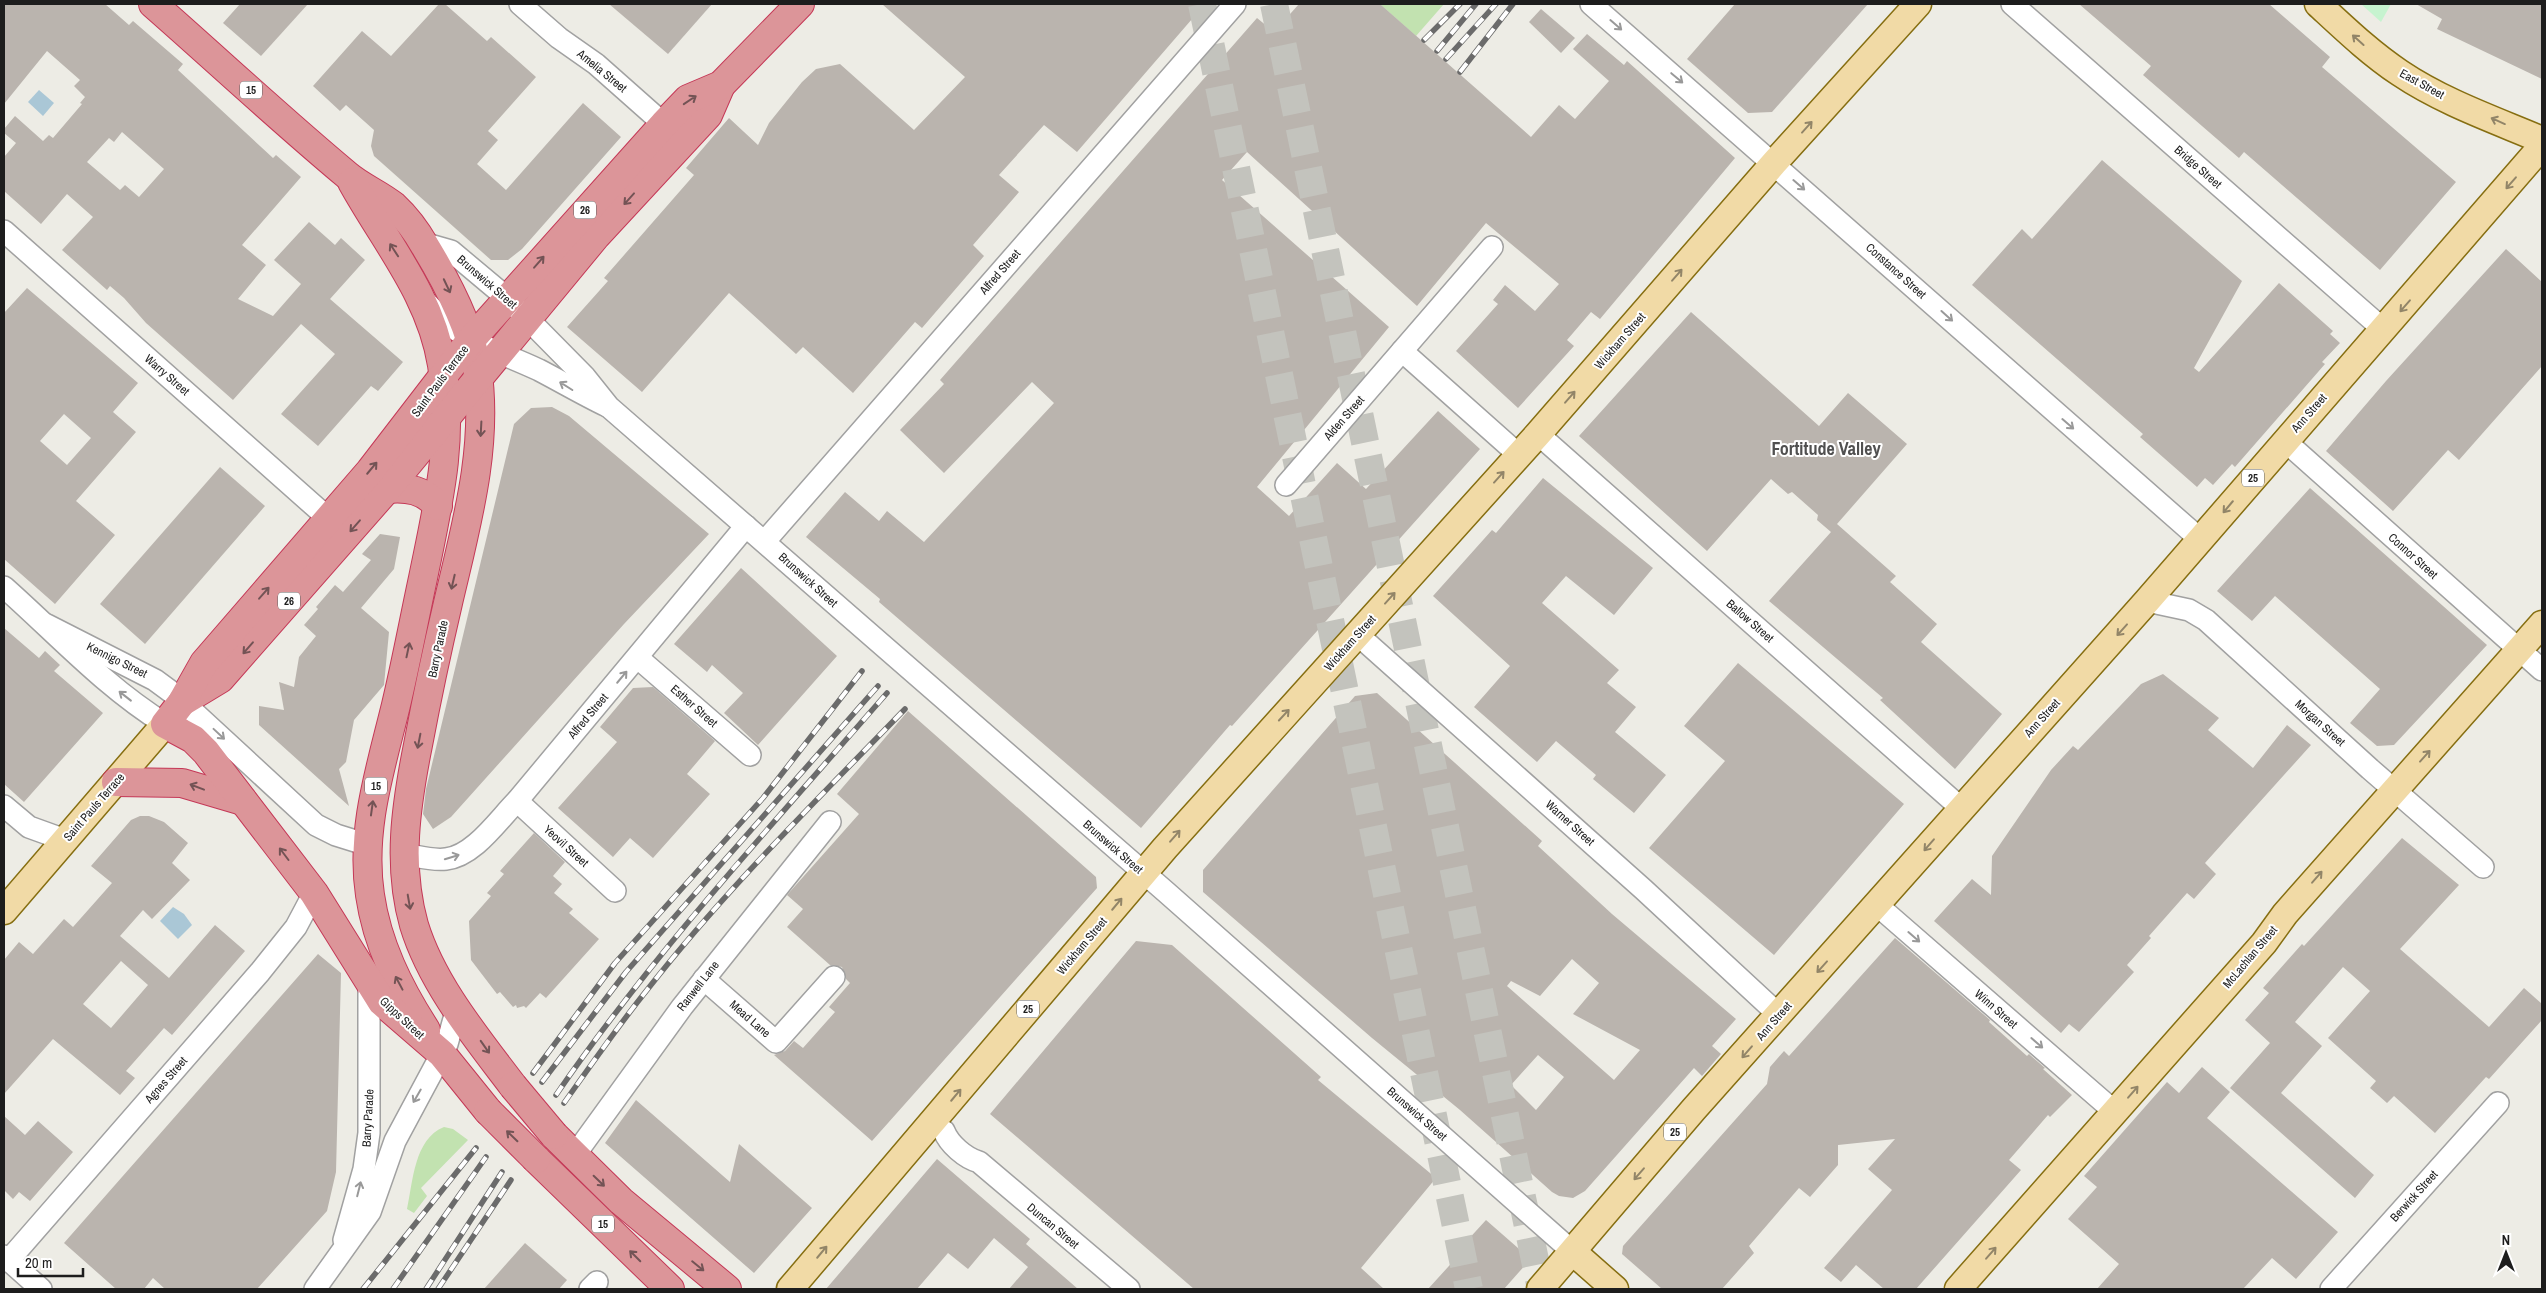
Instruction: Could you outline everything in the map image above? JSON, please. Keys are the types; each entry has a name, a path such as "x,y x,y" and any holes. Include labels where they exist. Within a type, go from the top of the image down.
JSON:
{"highway":[{"name":"Brunswick Street","path":"153,4 349,178 394,207 423,243"},
{"name":"Saint Pauls Terrace","path":"182,702 220,679 446,419 596,236 673,132 688,99 721,85 800,4"},
{"name":"Saint Pauls Terrace","path":"165,724 182,702 204,663 329,519 409,423 470,341 507,298 673,132"},
{"name":"Brunswick Street","path":"349,178 418,293 435,335 443,376 446,419"},
{"name":"Barry Parade","path":"423,243 444,280 470,341 478,380 481,424 478,459 464,535 438,645 408,798 404,854 410,908 421,946 457,1008"},
{"name":"15","path":"442,1054 416,1014 382,946 369,893 368,845 375,786 396,704 438,506 444,472 446,419"},
{"path":"387,489 415,490 429,496 438,506"},
{"name":"Gipps Street","path":"165,724 200,746 244,800 314,893 382,1002 442,1054 488,1111 670,1289"},
{"path":"116,782 182,783 244,800"},
{"name":"15","path":"457,1008 513,1086 574,1156 628,1207 727,1289"}],"main road":[{"name":"Wickham Street","path":"790,1289 939,1126 1144,873 1251,750 1358,635 1538,434 1774,163 1918,4"},
{"name":"East Street","path":"2318,4 2366,47 2401,74 2431,91 2542,140"},
{"name":"Ann Street","path":"1540,1289 1778,1015 2201,540 2542,146"},
{"name":"McLachlan Street","path":"1958,1289 2264,943 2285,914 2394,789 2542,624"},
{"name":"Saint Pauls Terrace","path":"4,911 165,724"},
{"name":"Brunswick Street","path":"1573,1252 1615,1289"}],"street":[{"name":"Amelia Street","path":"520,4 559,38 596,64 673,132"},
{"name":"Alfred Street","path":"765,541 1235,4"},
{"name":"Constance Street","path":"1591,4 2201,540"},
{"name":"Bridge Street","path":"2012,4 2384,330"},
{"name":"Warry Street","path":"4,231 329,519"},
{"name":"Brunswick Street","path":"423,243 451,251 507,298 585,376 610,407 1144,873 1573,1252"},
{"name":"Alden Street","path":"1286,485 1492,247"},
{"name":"Brunswick Street","path":"418,293 446,322 470,341 537,370 610,407"},
{"path":"1402,351 1519,455"},
{"name":"Ballow Street","path":"1538,434 1962,809"},
{"name":"Connor Street","path":"2285,441 2542,670"},
{"name":"Alfred Street","path":"404,854 441,860 457,856 478,841 517,801 746,526"},
{"name":"Kennigo Street","path":"4,587 124,695 165,724"},
{"name":"Morgan Street","path":"2147,601 2188,610 2206,620 2483,867"},
{"name":"Kennigo Street","path":"47,625 155,680 182,702"},
{"name":"Warner Street","path":"1358,635 1643,889 1778,1015"},
{"name":"Esther Street","path":"638,658 750,755"},
{"path":"182,702 316,825 336,835 368,845"},
{"name":"Yeovil Street","path":"517,801 615,891"},
{"path":"4,806 29,827 65,840"},
{"name":"Ranwell Lane","path":"574,1156 704,979 830,822"},
{"name":"Agnes Street","path":"6,1258 260,972 296,927 314,893"},
{"name":"Winn Street","path":"1877,905 2115,1112"},
{"name":"Mead Lane","path":"704,979 776,1042 834,976"},
{"name":"Barry Parade","path":"341,1253 364,1169 369,1134 369,980"},
{"name":"Barry Parade","path":"315,1289 370,1212 395,1141 449,1040 457,1008"},
{"name":"Berwick Street","path":"2331,1289 2498,1103"},
{"name":"Duncan Street","path":"939,1126 947,1139 971,1160 979,1162 1128,1289"},
{"path":"6,1258 41,1289"}],"green space":[{"path":"1382,4 1444,4 1416,36"},
{"path":"2361,4 2391,4 2381,22"},
{"path":"444,1127 453,1129 468,1140 421,1188 427,1196 414,1213 407,1209 416,1162 426,1141"}],"water":[{"path":"39,90 54,103 43,116 28,102"},
{"path":"173,907 184,914 192,925 178,939 160,921"}],"building":[{"path":"4,4 105,4 129,25 133,21 183,64 178,70 273,158 276,155 301,177 242,245 266,265 238,299 273,316 301,284 274,260 309,222 335,245 341,238 365,260 330,299 403,362 378,391 371,386 318,446 281,414 335,354 301,324 233,400 146,323 124,298 110,286 107,290 62,250 93,217 67,194 41,224 4,191 4,157 16,143 4,133 4,129 15,116 43,141 49,135 53,138 82,104 80,103 85,97 74,86 80,80 47,51 4,104","holes":["122,132 164,169 139,197 125,185 120,190 87,162 109,138 114,142"]},
{"path":"240,4 308,4 261,56 223,23"},
{"path":"439,4 445,4 487,41 491,37 536,77 488,131 498,140 477,164 506,190 583,103 621,137 522,249 508,260 491,260 374,156 371,146 374,130 346,105 340,111 313,86 362,31 391,56"},
{"path":"609,4 712,4 668,54"},
{"path":"882,4 1205,4 1077,152 1044,125 999,175 1019,192 973,245 984,256 922,328 915,322 853,393 803,347 796,354 729,293 642,392 567,327 608,281 604,278 694,175 686,168 729,118 758,145 769,123 802,82 816,69 840,64 914,130 965,77"},
{"path":"1299,4 1380,4 1531,137 1559,105 1575,119 1609,81 1573,49 1587,34 1624,65 1627,61 1735,158 1600,319 1591,312 1567,340 1574,346 1518,408 1456,351 1498,304 1493,300 1505,285 1535,311 1559,284 1486,223 1417,306 1247,152 1222,180 1389,327 1257,487 1289,516 1337,463 1366,489 1438,411 1480,449 1232,726 1230,725 1141,828 879,602 880,599 806,537 845,492 879,521 887,511 924,542 1054,403 1032,382 944,473 900,430 944,384 940,380 1257,18 1274,32"},
{"path":"1735,4 1868,4 1772,112 1748,113 1687,59"},
{"path":"2079,4 2269,4 2330,57 2322,67 2456,182 2380,270 2244,152 2239,158 2143,75 2151,66"},
{"path":"2416,4 2542,4 2542,79 2437,29 2442,19"},
{"path":"1541,9 1575,38 1561,53 1529,22"},
{"path":"2102,160 2242,281 2194,368 2199,372 2279,283 2333,331 2330,334 2340,343 2322,362 2325,364 2235,467 2232,464 2213,485 2205,478 2197,487 2140,437 2143,434 1972,285 2022,229 2032,239"},
{"path":"2506,249 2542,282 2542,366 2459,460 2448,450 2393,511 2326,451 2386,381"},
{"path":"27,288 138,383 113,412 136,432 76,501 115,535 55,604 4,559 4,313","holes":["64,414 91,438 67,465 40,441"]},
{"path":"1691,312 1819,426 1848,393 1907,444 1837,524 1896,576 1890,582 1937,624 1921,642 2002,714 1955,769 1880,700 1883,698 1769,601 1831,532 1817,520 1818,515 1792,492 1788,494 1771,479 1707,551 1579,436"},
{"path":"552,407 569,416 709,534 624,624 451,817 433,829 423,814 426,789 514,424 531,408"},
{"path":"220,467 265,506 145,644 100,604"},
{"path":"1543,478 1653,568 1614,615 1566,576 1542,603 1619,670 1607,683 1636,707 1615,732 1666,775 1634,813 1593,779 1596,775 1556,741 1537,762 1474,707 1510,666 1433,596 1492,530 1496,533"},
{"path":"2310,488 2487,645 2394,745 2377,746 2350,723 2380,689 2275,596 2252,621 2217,591"},
{"path":"380,534 400,537 394,569 361,608 389,632 384,685 354,720 346,762 339,769 349,806 259,725 259,706 284,710 279,682 294,687 299,657 316,636 304,625 318,609 316,607 335,585 343,592 371,560 362,554"},
{"path":"741,568 837,656 758,745 724,713 743,693 712,665 707,672 674,644"},
{"path":"4,628 39,658 45,651 60,665 54,671 103,713 24,802 4,784"},
{"path":"1738,663 1904,804 1774,955 1649,848 1725,761 1684,726"},
{"path":"2163,674 2219,718 2208,730 2253,768 2287,725 2311,745 2205,863 2216,874 2194,899 2187,893 2149,936 2151,938 2127,965 2134,972 2079,1032 2069,1024 2061,1033 1934,921 1972,879 1991,895 1992,856 2051,770 2073,746 2078,750 2141,684"},
{"path":"653,687 715,741 687,774 710,794 653,858 630,838 613,857 558,808 617,742 600,727 633,688"},
{"path":"1377,693 1542,841 1538,846 1612,914 1736,1019 1712,1046 1721,1054 1702,1076 1694,1068 1585,1191 1573,1198 1559,1196 1552,1192 1460,1110 1372,1038 1203,892 1203,870 1355,696","holes":["1572,959 1599,983 1573,1014 1640,1050 1614,1080 1507,986 1511,981 1540,996","1538,1055 1564,1077 1536,1110 1511,1085"]},
{"path":"908,711 1096,877 1097,888 872,1141 774,1055 785,1051 794,1041 803,1048 835,1012 829,1007 850,983 846,979 842,967 830,965 787,927 803,909 787,895 859,814 837,794"},
{"path":"140,816 149,816 164,822 188,843 172,863 190,880 152,919 143,910 120,936 169,978 215,925 245,951 172,1035 164,1028 126,1071 135,1078 120,1095 53,1039 4,1094 4,960 19,942 33,954 64,919 73,927 112,883 91,866 131,820","holes":["121,961 148,985 111,1028 83,1004"]},
{"path":"534,833 565,862 553,876 562,884 554,893 573,909 569,913 599,939 546,998 540,993 526,1008 524,1006 517,1008 516,1005 513,1007 500,992 497,994 471,960 469,921 491,896 487,893 504,874 500,871"},
{"path":"2402,838 2459,885 2400,949 2489,1027 2524,988 2542,1004 2542,1020 2489,1079 2486,1077 2435,1133 2394,1096 2387,1103 2370,1088 2376,1081 2328,1038 2370,991 2343,967 2295,1022 2322,1046 2281,1093 2374,1175 2355,1198 2230,1088 2270,1043 2245,1020 2269,993 2263,988 2302,944 2304,946"},
{"path":"1895,938 1990,1020 1989,1022 2027,1056 2029,1054 2045,1068 2043,1069 2072,1095 2050,1117 2048,1115 2009,1160 2021,1170 1916,1289 1884,1289 1856,1265 1841,1282 1824,1268 1892,1190 1868,1169 1895,1139 1838,1145 1838,1165 1810,1197 1799,1188 1749,1246 1754,1253 1722,1289 1662,1289 1622,1254 1623,1246 1767,1084 1770,1067 1784,1051 1789,1056"},
{"path":"1136,941 1172,945 1321,1077 1318,1080 1436,1178 1361,1268 1384,1289 1194,1289 990,1114"},
{"path":"318,954 341,973 336,1172 327,1211 257,1289 165,1289 153,1278 144,1289 116,1289 64,1243"},
{"path":"2202,1067 2230,1092 2207,1118 2338,1232 2296,1279 2272,1258 2243,1289 2097,1289 2119,1264 2068,1219 2097,1187 2084,1176 2167,1082 2179,1093"},
{"path":"636,1100 730,1182 739,1144 812,1208 754,1273 605,1143"},
{"path":"4,1116 25,1135 38,1121 73,1152 30,1201 19,1192 13,1199 4,1190"},
{"path":"937,1159 1030,1239 1026,1244 1078,1289 1009,1289 1028,1267 994,1238 968,1269 948,1253 917,1289 826,1289"},
{"path":"1486,1220 1526,1255 1527,1263 1504,1289 1428,1289 1468,1245 1465,1243"},
{"path":"525,1243 567,1280 559,1289 484,1289"}],"tunnel":[{"path":"1202,4 1469,1289"},
{"path":"1274,4 1541,1289"}],"railway":[{"path":"1424,40 1460,4"},
{"path":"1437,51 1476,4"},
{"path":"1446,59 1496,4"},
{"path":"1460,72 1513,4"},
{"path":"533,1073 615,963 763,798 862,671"},
{"path":"542,1082 626,972 878,686"},
{"path":"556,1095 633,990 674,940 758,840 887,693"},
{"path":"564,1103 636,1004 708,917 772,846 905,709"},
{"path":"363,1289 476,1148"},
{"path":"393,1289 486,1157"},
{"path":"426,1289 502,1172"},
{"path":"438,1289 511,1180"}],"district":[{"name":"Fortitude Valley","path":"1826,448"}]}
